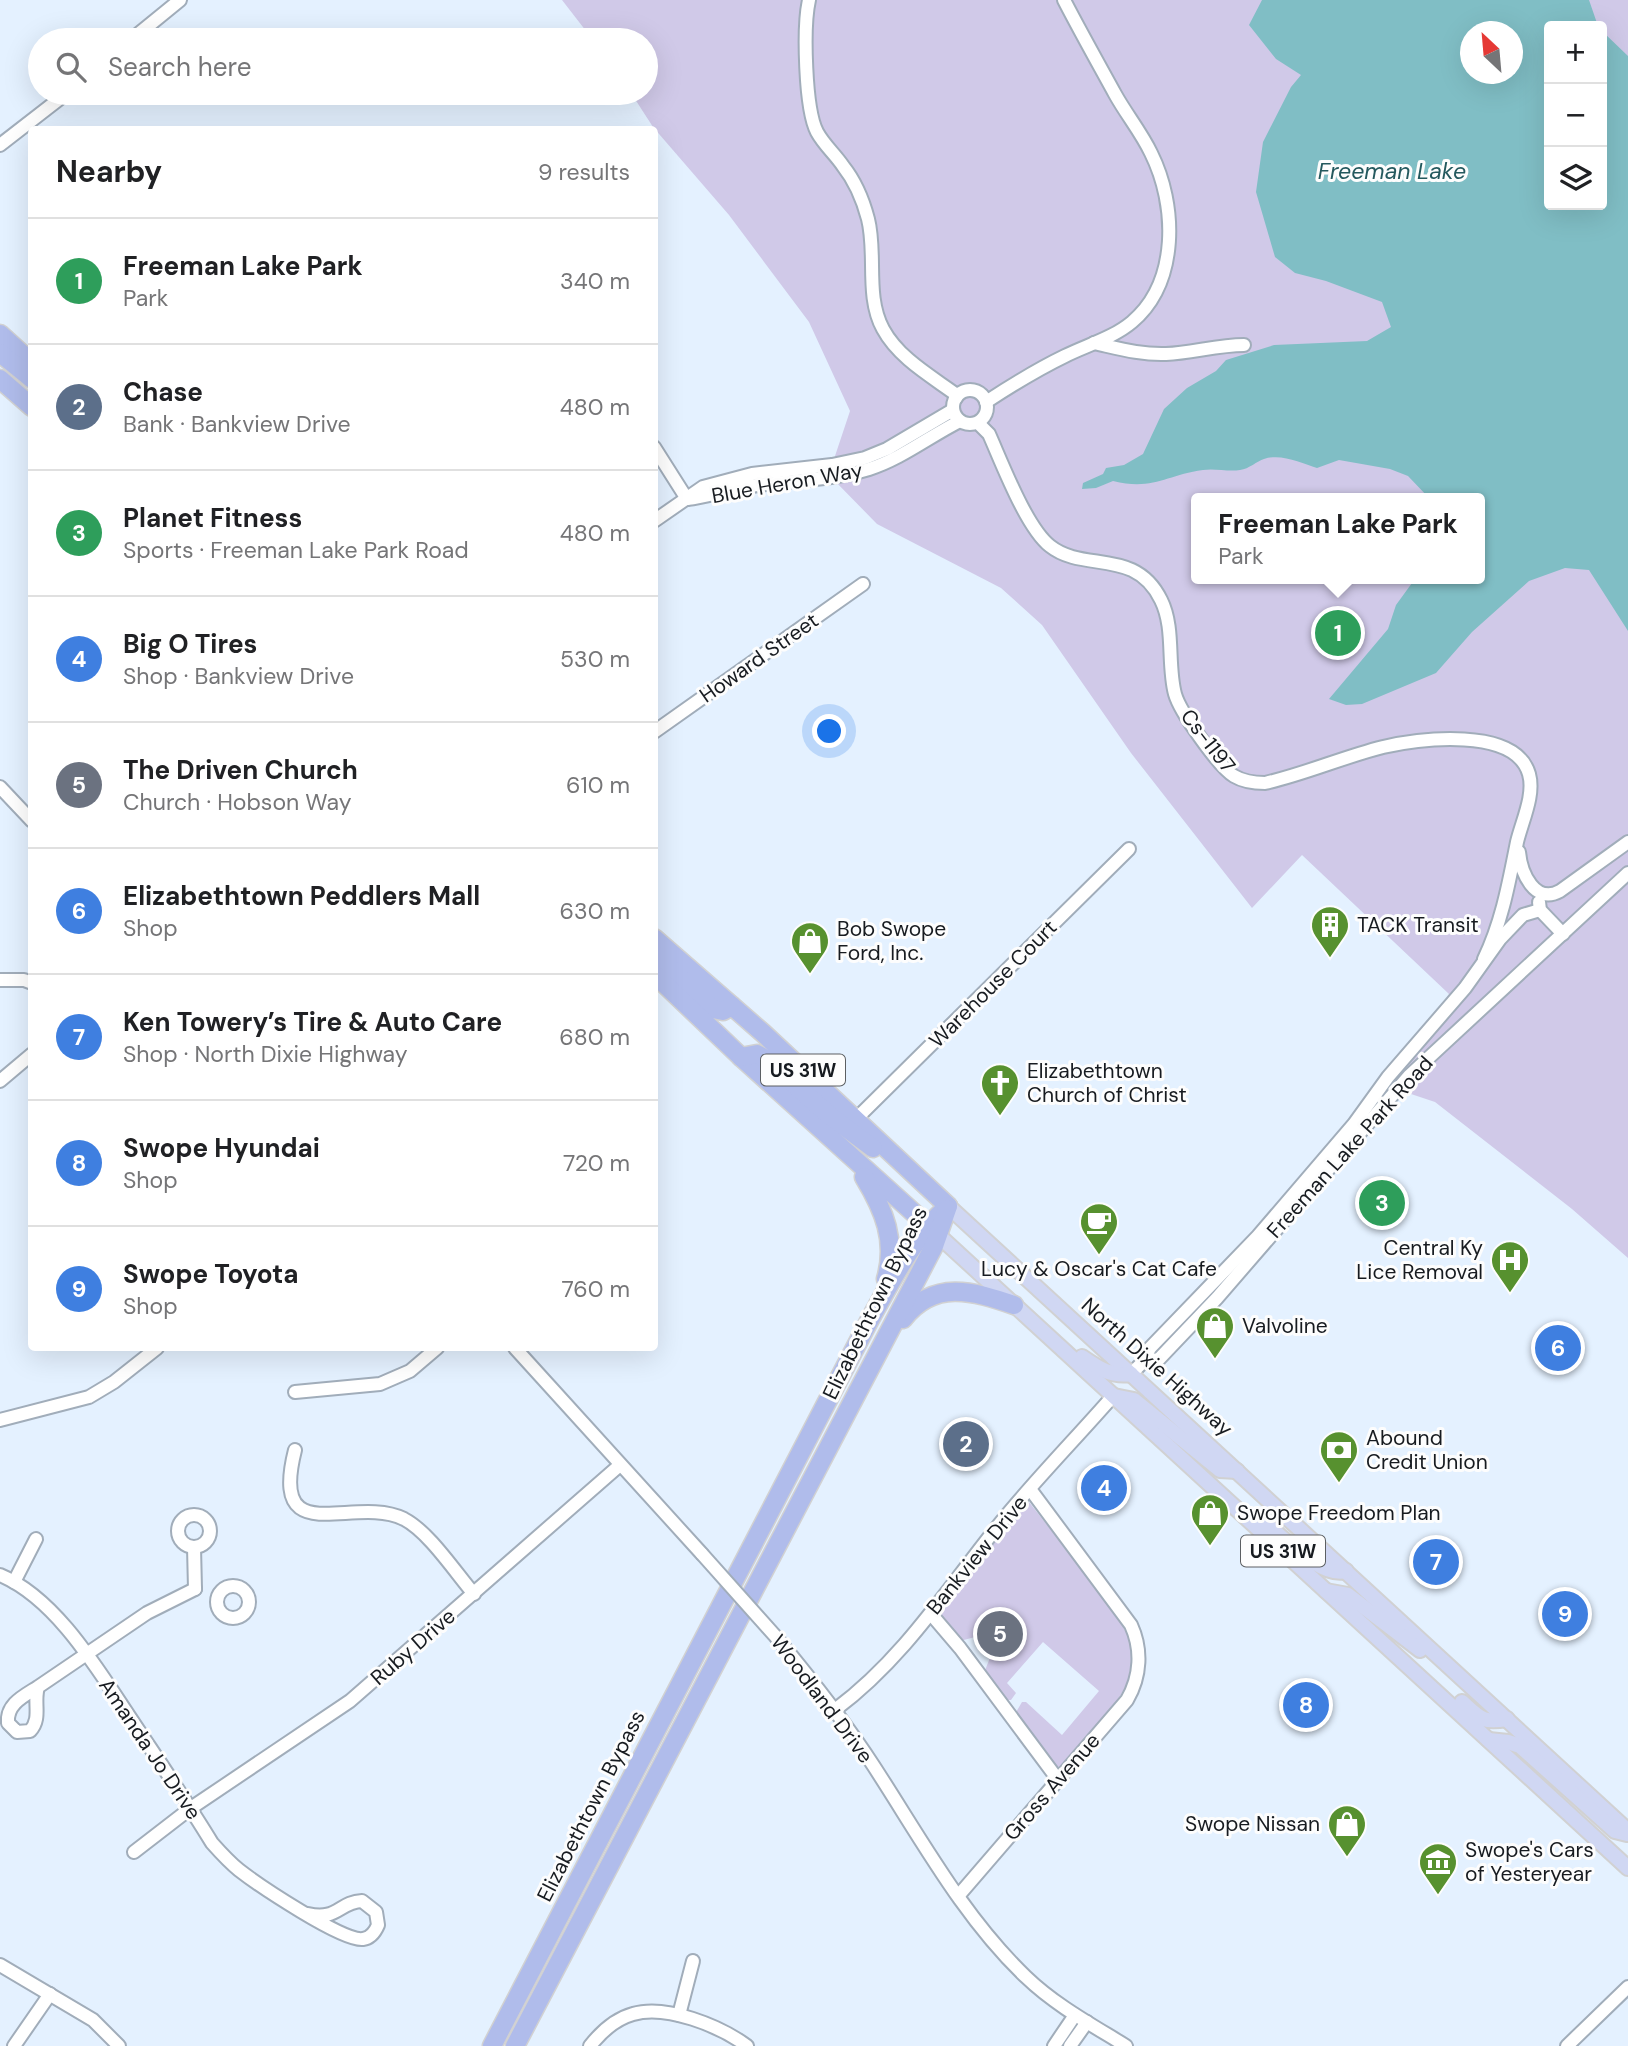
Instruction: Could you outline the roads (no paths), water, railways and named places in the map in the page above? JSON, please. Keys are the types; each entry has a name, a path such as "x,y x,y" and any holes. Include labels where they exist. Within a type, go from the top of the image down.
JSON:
{"highway":[{"path":"0,334 28,359"},
{"path":"0,353 28,376"},
{"path":"6,385 28,389"},
{"path":"6,385 28,404"},
{"name":"North Dixie Highway","path":"658,941 948,1206"},
{"path":"658,958 713,1009 723,1011 732,1006"},
{"name":"US 31W","path":"658,978 855,1162 933,1230"},
{"path":"741,1056 757,1054 766,1059 800,1091 859,1138 874,1148 891,1151"},
{"path":"855,1162 879,1202 889,1234 889,1269 868,1323"},
{"name":"Elizabethtown Bypass","path":"515,2046 881,1346 933,1230 948,1206"},
{"name":"Elizabethtown Bypass","path":"492,2046 868,1323 904,1257 933,1230"},
{"path":"881,1346 910,1310 934,1295 965,1292 984,1295 1016,1307"}],"main road":[{"name":"North Dixie Highway","path":"948,1206 1628,1832"},
{"name":"US 31W","path":"933,1230 1628,1868"},
{"path":"1016,1307 1034,1312 1079,1355 1098,1368 1117,1376 1131,1374"},
{"path":"1113,1396 1134,1400 1220,1470 1237,1471"},
{"path":"1193,1469 1206,1470 1262,1522 1323,1569 1338,1573 1346,1571"},
{"path":"1326,1591 1348,1595 1417,1648 1484,1710 1503,1715"},
{"path":"1384,1644 1394,1644 1401,1648 1477,1716 1489,1722 1503,1715"},
{"path":"1489,1740 1520,1746 1615,1831 1628,1832"},
{"path":"1584,1827 1595,1830 1628,1858"}],"street":[{"path":"146,28 180,0"},
{"path":"809,0 806,51 810,112 817,131 849,174 865,208 871,233 873,292 877,315 888,338 897,348 954,393 956,409 971,425 978,423 986,413 986,401 982,395 971,390 963,392 956,409"},
{"path":"986,401 1042,368 1123,328 1148,303 1163,272 1170,229 1166,197 1152,154 1063,0"},
{"path":"0,145 52,105"},
{"path":"1093,343 1133,352 1164,355 1220,345 1244,345"},
{"name":"Blue Heron Way","path":"658,518 703,487 752,474 832,465 865,458 887,449 956,409"},
{"name":"Cs-1197","path":"978,423 989,434 1034,527 1051,546 1072,556 1122,566 1135,572 1153,587 1167,617 1170,666 1176,698 1200,738 1235,777 1254,783 1277,780 1357,754 1415,742 1469,740 1493,743 1513,752 1527,768 1530,776 1527,805 1499,925 1485,960"},
{"path":"658,453 687,499"},
{"name":"Howard Street","path":"658,729 863,584"},
{"path":"0,787 28,817"},
{"path":"1517,841 1520,861 1538,893 1540,910 1563,934"},
{"path":"1538,893 1549,895 1560,891 1628,842"},
{"name":"Warehouse Court","path":"856,1119 1129,849"},
{"name":"Freeman Lake Park Road","path":"1143,1362 1159,1359 1216,1298 1409,1076 1628,873"},
{"path":"1485,960 1523,915 1540,910"},
{"name":"Freeman Lake Park Road","path":"1131,1374 1143,1362 1150,1348 1258,1236 1354,1124 1388,1077 1460,994 1485,960"},
{"path":"0,980 28,982"},
{"path":"0,1080 28,1057"},
{"path":"0,1420 89,1397 114,1382 153,1351"},
{"path":"295,1392 380,1384 410,1371 433,1351"},
{"name":"Woodland Drive","path":"518,1351 777,1638 835,1709 986,1934 1027,1978 1081,2018 1126,2046"},
{"name":"Bankview Drive","path":"835,1709 863,1688 900,1652 1030,1489 1113,1396"},
{"path":"295,1450 289,1485 292,1498 300,1508 318,1514 380,1513 402,1518 425,1537 474,1594"},
{"name":"Ruby Drive","path":"134,1852 191,1808 350,1701 620,1465"},
{"name":"Gross Avenue","path":"959,1895 1127,1700 1137,1675 1139,1649 1131,1625 1030,1489"},
{"path":"14,1582 36,1539"},
{"path":"194,1548 195,1589"},
{"name":"Amanda Jo Drive","path":"0,1575 46,1606 85,1653 212,1843 228,1861 261,1885 308,1914 353,1939 369,1937 378,1925 376,1912 362,1902 349,1904 323,1917 308,1914"},
{"path":"38,1687 146,1613 195,1589 217,1598"},
{"path":"931,1614 960,1648 1059,1781"},
{"path":"679,2015 693,1961"},
{"path":"0,1965 93,2020 119,2046"},
{"path":"1567,2046 1628,1987"},
{"path":"14,2046 50,1994"},
{"path":"590,2046 607,2028 630,2014 651,2011 679,2015 707,2024 747,2046"},
{"path":"1054,2046 1081,2018"},
{"path":"1070,2046 1081,2018"}],"water":[{"name":"Freeman Lake","path":"1262,0 1589,0 1596,21 1544,21 1544,210 1607,210 1607,36 1628,56 1628,631 1589,570 1565,568 1529,581 1472,632 1436,673 1362,704 1346,705 1329,699 1388,629 1396,605 1411,584 1485,584 1485,493 1424,493 1408,476 1390,469 1339,460 1317,468 1277,457 1264,459 1240,470 1203,470 1149,483 1127,484 1113,481 1096,488 1082,489 1083,483 1103,474 1106,468 1124,465 1143,454 1164,409 1187,388 1216,371 1226,360 1274,345 1367,341 1391,327 1382,302 1326,281 1295,273 1275,257 1256,192 1263,142 1291,87 1301,75 1276,59 1249,25"}],"place":[{"name":"Freeman Lake Park","path":"1338,633"},
{"name":"TACK Transit","path":"1330,959"},
{"name":"Bob Swope Ford, Inc.","path":"810,975"},
{"name":"Elizabethtown Church of Christ","path":"1000,1117"},
{"name":"Planet Fitness","path":"1382,1203"},
{"name":"Lucy & Oscar's Cat Cafe","path":"1099,1256"},
{"name":"Central Ky Lice Removal","path":"1510,1294"},
{"name":"Elizabethtown Peddlers Mall","path":"1558,1348"},
{"name":"Valvoline","path":"1215,1360"},
{"name":"Chase","path":"966,1444"},
{"name":"Abound Credit Union","path":"1339,1484"},
{"name":"Big O Tires","path":"1104,1488"},
{"name":"Swope Freedom Plan","path":"1210,1547"},
{"name":"Ken Towery’s Tire & Auto Care","path":"1436,1562"},
{"name":"Swope Toyota","path":"1565,1614"},
{"name":"The Driven Church","path":"1000,1634"},
{"name":"Swope Hyundai","path":"1306,1705"},
{"name":"Swope Nissan","path":"1347,1858"},
{"name":"Swope's Cars of Yesteryear","path":"1438,1896"}]}
